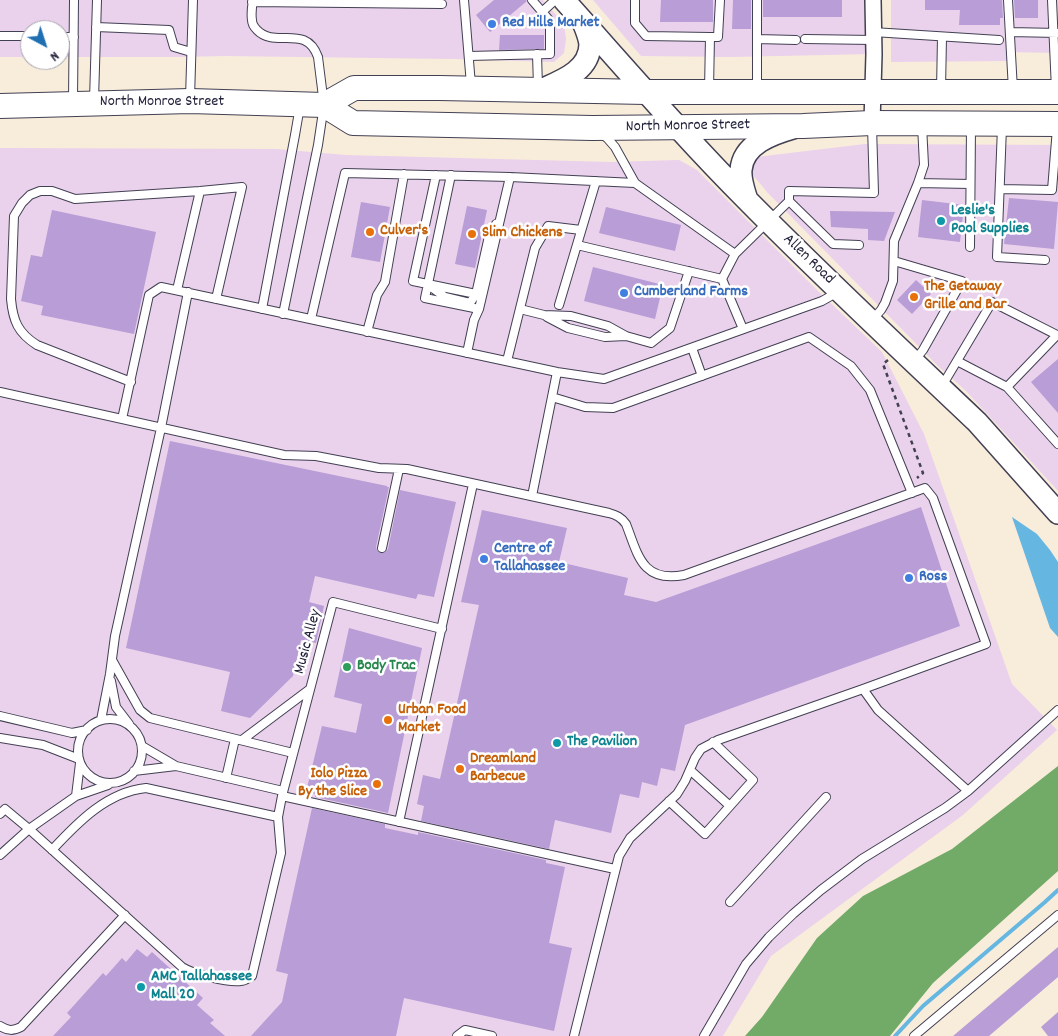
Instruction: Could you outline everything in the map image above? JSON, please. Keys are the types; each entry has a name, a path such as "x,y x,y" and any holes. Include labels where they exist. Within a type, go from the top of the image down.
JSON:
{"main road":[{"name":"North Monroe Street","path":"0,106 190,102 324,104 354,88 471,88 646,92 1057,92"},
{"path":"1057,92 1057,124"},
{"name":"North Monroe Street","path":"324,104 353,123 592,128 803,126 872,123 1057,124"}],"street":[{"name":"Allen Road","path":"564,0 677,127 747,200 994,440 1058,513"},
{"path":"872,123 873,0"},
{"path":"540,90 570,76 586,60 590,44 583,21"},
{"path":"747,200 742,183 741,169 743,160 748,152 756,144 767,138 803,126"}],"lane":[{"path":"74,0 74,37 84,104"},
{"path":"84,104 96,27 97,0"},
{"path":"190,102 193,0"},
{"path":"464,0 471,88"},
{"path":"469,56 550,54 550,21 532,0"},
{"path":"542,12 555,0"},
{"path":"635,0 635,23 646,36 710,37 718,37 720,0"},
{"path":"757,0 757,92"},
{"path":"1008,0 1014,92"},
{"path":"1052,0 1056,33 1057,92"},
{"path":"283,314 318,145 324,104 316,50 307,41 298,38 261,35 254,27 252,21 252,1 442,4"},
{"path":"96,27 169,30 174,47 191,52"},
{"path":"1010,32 1056,33"},
{"path":"0,36 20,36"},
{"path":"805,39 874,36 999,40"},
{"path":"70,37 74,37"},
{"path":"709,92 710,37"},
{"path":"941,93 942,37"},
{"path":"757,39 796,40"},
{"path":"537,54 540,90"},
{"path":"262,309 300,104"},
{"path":"722,279 736,254 789,201 789,191 874,193 872,123"},
{"path":"872,321 885,303 893,281 894,241 924,165 922,123"},
{"path":"970,247 971,123"},
{"path":"1003,123 997,257 1046,260"},
{"path":"1000,189 1052,190 1057,124"},
{"path":"592,128 608,139 615,147 635,183 736,254"},
{"path":"310,319 345,173 510,177 635,183"},
{"path":"367,332 377,295 386,282 404,174"},
{"path":"436,175 413,281 428,285 445,297 470,303 476,294 489,236 500,218"},
{"path":"451,175 425,298 479,309"},
{"path":"467,353 510,177"},
{"path":"559,305 596,181"},
{"path":"918,183 970,184"},
{"path":"130,382 37,345 28,339 17,326 12,312 11,299 14,216 22,203 30,195 40,191 52,191 75,199 242,187 216,298"},
{"path":"178,290 200,191"},
{"path":"789,201 833,244 859,245"},
{"path":"507,362 535,248 548,226 581,230"},
{"path":"577,245 722,279"},
{"path":"894,261 962,281 923,350 914,362"},
{"path":"520,309 544,315 571,316 608,326 626,336 651,343 670,328 689,271"},
{"path":"722,279 743,330"},
{"path":"122,419 150,295 161,287 507,362 604,379 822,301 840,290"},
{"path":"101,720 115,636 161,428 188,292"},
{"path":"940,388 992,302 1057,335 1007,387"},
{"path":"544,315 568,328 605,337 626,336"},
{"path":"552,398 585,408 613,408 809,337 851,366 870,390 911,490"},
{"path":"692,348 702,376"},
{"path":"957,361 1007,387 1058,444"},
{"path":"532,496 557,372"},
{"path":"0,392 284,455 316,456 377,468 407,469 616,515 626,524 642,563 649,570 666,577 684,575 911,490 925,488 933,498 986,644 718,740 702,749 695,758 677,794 630,838 619,856 574,1036"},
{"path":"382,548 399,469"},
{"path":"399,822 474,484"},
{"name":"Music Alley","path":"125,915 188,971 230,981 242,981 252,976 281,853 278,817 282,794 334,602 442,629"},
{"path":"112,660 140,710 150,718 293,753"},
{"path":"0,855 29,829 76,796 123,781 138,767 142,757 142,746 132,727 116,707 110,674"},
{"path":"226,778 238,739 310,689"},
{"path":"863,689 878,710 968,791"},
{"path":"704,1036 746,964 769,937 793,914 862,859 946,808 968,791 1058,710"},
{"path":"0,716 72,733 87,730"},
{"path":"76,796 79,742 84,733 91,725 101,720 112,719 132,727"},
{"path":"0,738 43,745 79,761 85,772 93,778 102,782 113,783"},
{"path":"669,801 705,834 753,780 713,742"},
{"path":"142,746 176,766 282,794 399,822 615,869"},
{"path":"134,772 176,766"},
{"path":"690,770 730,806"},
{"path":"52,850 100,805 124,793 139,789 146,788 278,817"},
{"path":"730,902 826,797"},
{"path":"0,814 5,809 125,915 21,1027 7,1030 0,1026"},
{"path":"914,1036 1058,914"},
{"path":"457,1036 465,1030 492,1036"}],"path":[{"path":"891,357 883,364 922,473 911,490"}],"shaded area":[{"path":"0,0 543,0 564,24 566,39 564,53 554,62 225,56 70,57 70,20 20,20 20,57 0,57"},
{"path":"593,0 873,0 874,54 729,57 641,56"},
{"path":"891,0 1058,0 1058,53 1008,52 1008,61 891,62"},
{"path":"865,144 1058,145 1058,491 966,391 938,366 767,192 747,165 748,158"},
{"name":"Centre of Tallahassee","path":"0,148 277,149 345,155 611,162 679,160 697,170 882,352 924,434 1012,684 1057,730 963,815 771,956 723,1036 0,1036"}],"green space":[{"path":"1058,766 1058,871 933,983 890,1036 745,1036 762,1017 817,938 863,896 952,849"}],"water":[{"path":"1012,517 1037,534 1058,562 1058,637 1050,628"}],"building":[{"name":"Red Hills Market","path":"494,0 527,1 490,32 476,15"},
{"path":"661,0 713,0 713,22 660,22"},
{"path":"733,0 751,0 751,29 732,29"},
{"path":"763,0 842,0 842,17 763,17"},
{"path":"925,0 1002,0 1003,18 1000,18 1000,25 959,25 960,10 925,10"},
{"path":"1014,0 1038,0 1038,18 1015,18"},
{"path":"500,35 544,35 544,49 499,50"},
{"path":"1009,198 1058,202 1054,249 1004,244"},
{"name":"Leslie's Pool Supplies","path":"922,200 964,205 960,242 918,237"},
{"name":"Culver's","path":"361,202 390,207 380,262 351,257"},
{"name":"Slim Chickens","path":"467,206 487,210 475,268 455,264"},
{"name":"Cumberland Farms","path":"606,207 681,225 675,251 599,233"},
{"path":"52,210 156,232 134,334 41,315 43,306 21,301 31,255 42,257"},
{"path":"830,211 895,212 884,241 868,240 868,229 831,227"},
{"name":"Cumberland Farms","path":"593,267 663,285 655,319 584,301"},
{"name":"The Getaway Grille and Bar","path":"916,280 931,294 912,314 897,300"},
{"path":"1058,359 1058,413 1031,382"},
{"path":"170,441 389,487 376,547 380,553 384,553 388,549 400,490 456,502 434,597 418,594 416,599 315,576 309,602 324,606 316,643 301,640 293,676 250,718 221,711 230,672 126,648"},
{"path":"921,507 960,626 685,725 675,771 661,768 657,786 642,782 639,798 620,794 611,833 555,820 549,849 421,821 424,806 417,804 423,775 440,779 479,605 461,602 482,510 567,528 559,562 628,578 624,595 656,602"},
{"path":"349,628 422,648 388,813 315,797 315,794 306,792 322,726 356,733 362,704 334,697"},
{"path":"312,808 385,824 385,828 418,835 418,832 546,860 546,863 565,867 549,943 572,948 554,1031 404,998 396,1036 251,1036 282,1002 288,974 276,971"},
{"path":"1058,947 1058,977 989,1036 953,1036"},
{"name":"AMC Tallahassee Mall 20","path":"137,949 147,957 152,952 203,998 197,1005 214,1020 210,1023 225,1036 53,1036 71,1017 67,1013 103,973 106,976 122,958 126,962"},
{"path":"1058,1012 1058,1036 1048,1036 1041,1027"}],"waterway":[{"path":"895,1036 923,1006 1058,890"}],"place":[{"name":"Red Hills Market","path":"492,24"},
{"name":"Leslie's Pool Supplies","path":"941,221"},
{"name":"Culver's","path":"370,232"},
{"name":"Slim Chickens","path":"472,234"},
{"name":"Cumberland Farms","path":"624,293"},
{"name":"The Getaway Grille and Bar","path":"914,297"},
{"name":"Centre of Tallahassee","path":"484,559"},
{"name":"Ross","path":"909,578"},
{"name":"Body Trac","path":"347,667"},
{"name":"Urban Food Market","path":"388,720"},
{"name":"The Pavilion","path":"557,743"},
{"name":"Dreamland Barbecue","path":"460,769"},
{"name":"Iolo Pizza By the Slice","path":"377,784"},
{"name":"AMC Tallahassee Mall 20","path":"141,987"}]}
